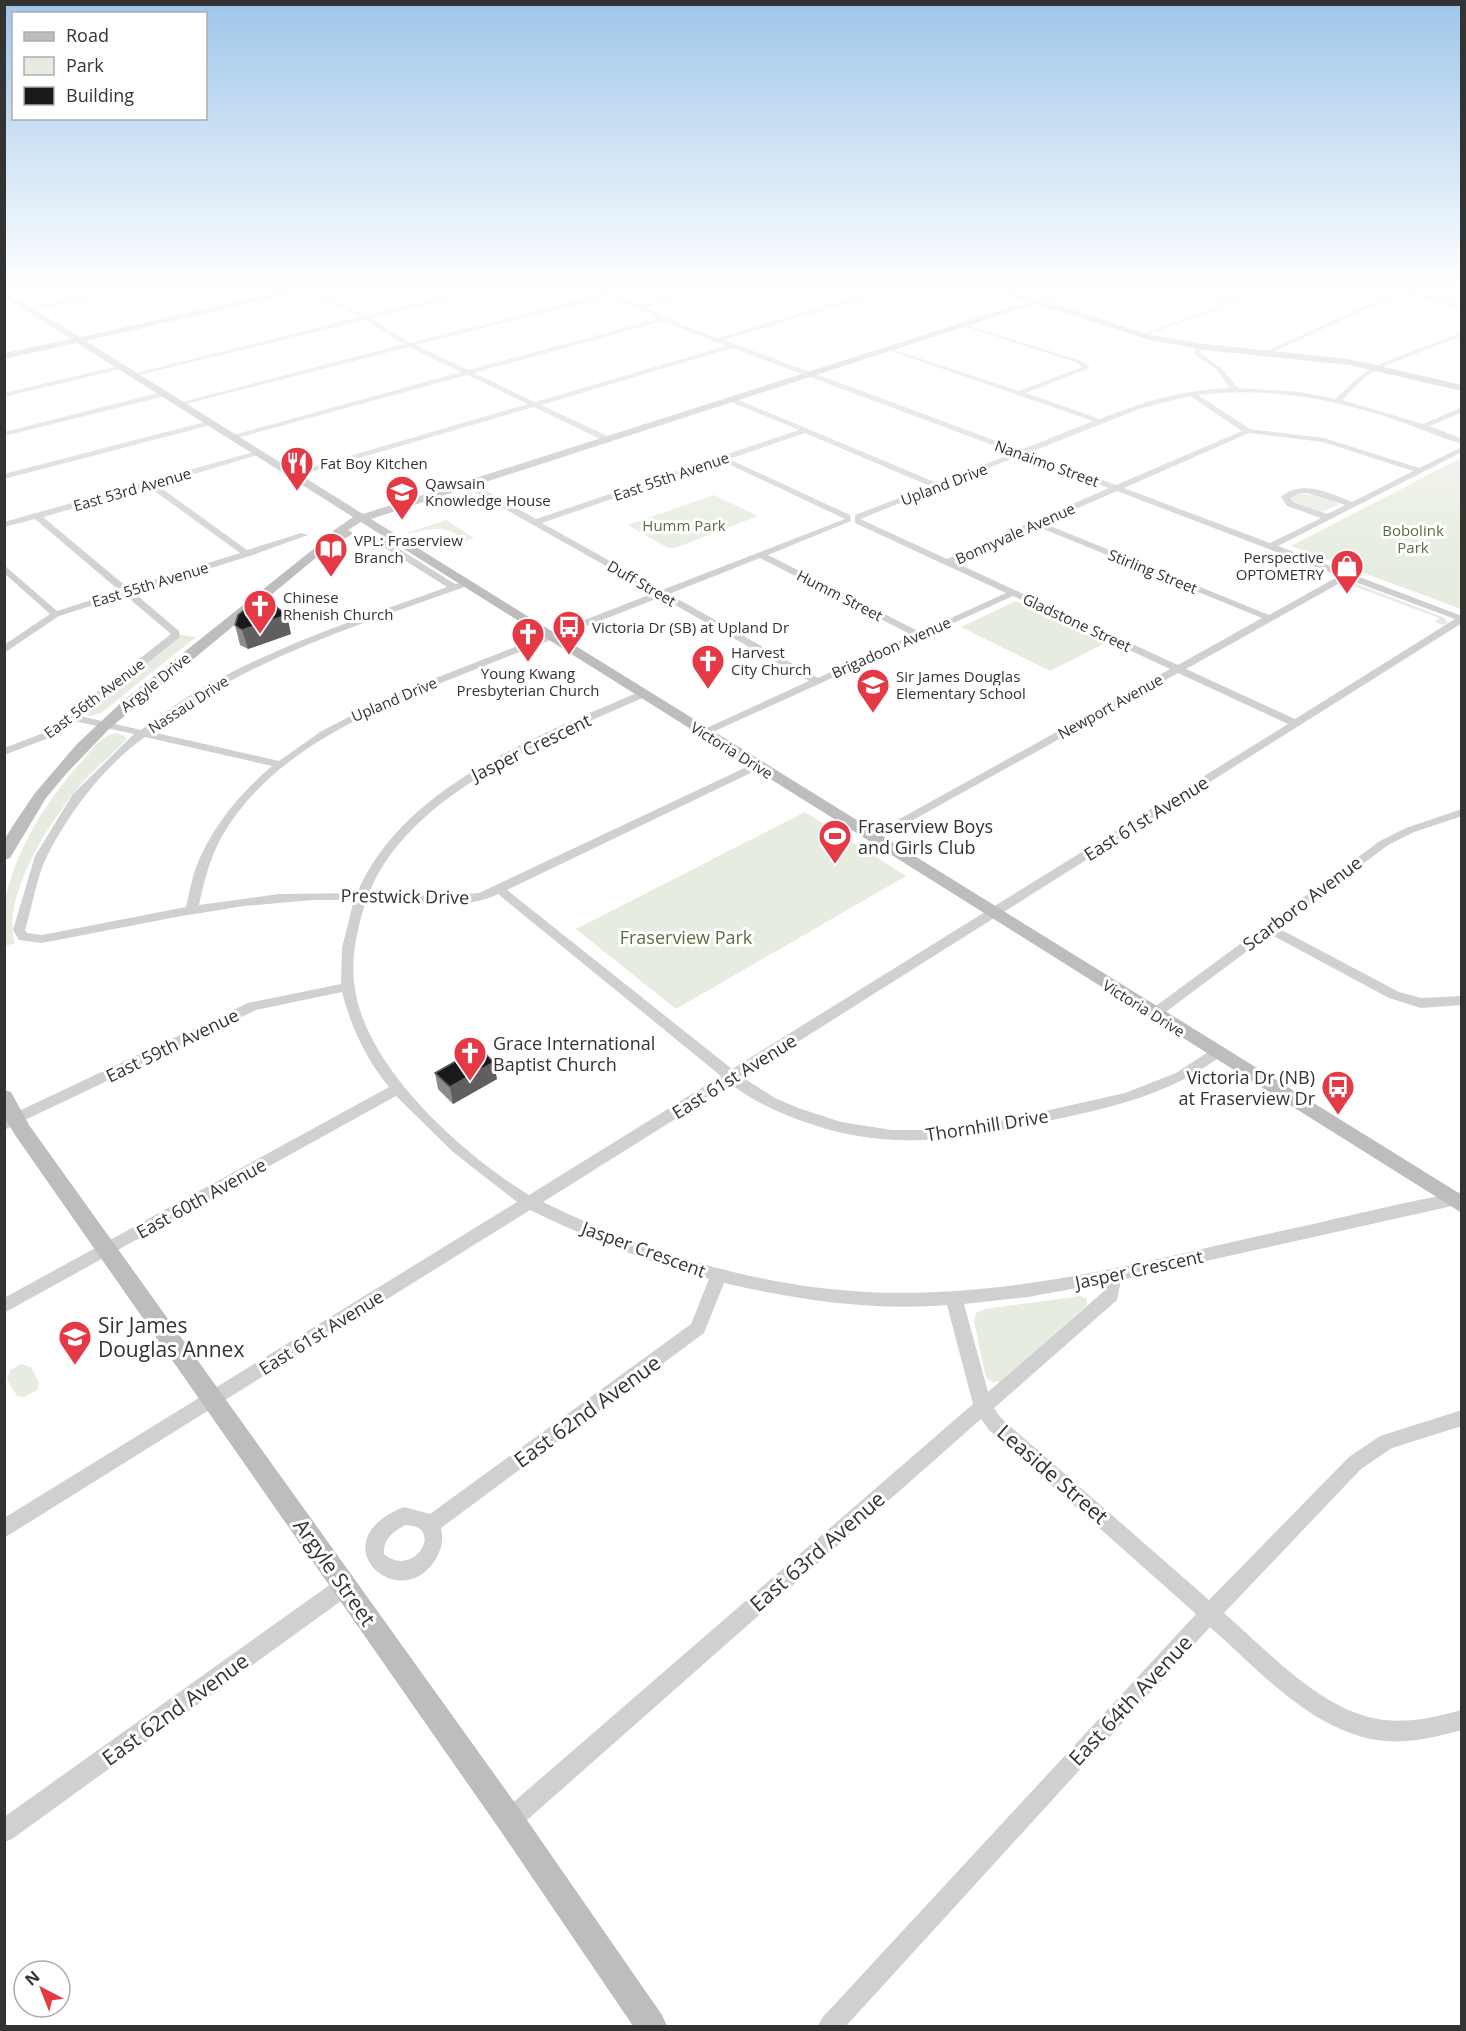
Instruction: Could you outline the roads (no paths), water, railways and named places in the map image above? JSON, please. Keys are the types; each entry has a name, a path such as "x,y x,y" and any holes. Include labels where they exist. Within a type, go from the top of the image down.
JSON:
{"street":[{"path":"4,395 47,385"},
{"name":"Victoria Drive","path":"153,385 294,475 336,512 364,519 379,535 419,554 461,586 549,636 1216,1053 1459,1201"},
{"path":"182,403 254,385"},
{"path":"234,436 421,385"},
{"path":"495,385 609,440"},
{"path":"294,475 600,385"},
{"path":"364,519 781,385"},
{"name":"Nanaimo Street","path":"837,385 1461,619"},
{"path":"996,385 1100,421"},
{"path":"1020,393 1041,385"},
{"path":"1231,385 1236,391"},
{"path":"1338,400 1354,385"},
{"name":"Upland Drive","path":"192,909 198,878 214,840 234,811 278,764 350,717 549,636 1022,454 1148,403 1192,394 1236,391 1283,393 1338,400 1382,411 1461,442"},
{"path":"4,434 166,393"},
{"path":"1192,394 1248,431 1324,440 1419,471"},
{"path":"734,400 937,486"},
{"path":"1425,426 1461,409"},
{"path":"4,477 212,422"},
{"name":"East 55th Avenue","path":"536,522 807,430"},
{"name":"Bonnyvale Avenue","path":"947,562 1248,431"},
{"path":"1271,546 1461,449"},
{"name":"East 53rd Avenue","path":"4,525 260,453"},
{"name":"Gladstone Street","path":"723,459 1295,723"},
{"path":"151,484 247,554"},
{"name":"Duff Street","path":"469,484 816,681"},
{"path":"1327,517 1290,504 1285,497 1289,493 1302,490 1352,505"},
{"path":"336,512 327,536 336,539 379,535 407,558 461,586"},
{"path":"37,516 128,591"},
{"name":"Argyle Drive","path":"4,855 25,815 45,787 82,744 104,723 364,519"},
{"name":"Stirling Street","path":"1038,524 1269,618"},
{"name":"East 55th Avenue","path":"4,650 56,614 303,535"},
{"path":"407,558 419,554"},
{"name":"Humm Street","path":"761,555 919,635"},
{"path":"4,568 39,602 56,614"},
{"name":"Newport Avenue","path":"873,838 1347,575"},
{"name":"Nassau Drive","path":"27,940 23,938 19,930 23,906 37,862 47,843 79,793 103,767 143,733 200,693 247,668 311,641 461,586"},
{"name":"East 56th Avenue","path":"4,752 50,734 175,637 176,633 128,591"},
{"name":"Brigadoon Avenue","path":"704,733 1012,592"},
{"name":"East 61st Avenue","path":"4,1529 993,914 1461,619"},
{"name":"Jasper Crescent","path":"643,694 528,745 468,778 434,803 395,842 379,863 362,896 352,926 347,953 347,987 354,1013 376,1059 398,1089 450,1141 480,1167 530,1202 619,1244 718,1277 796,1292 902,1300 954,1299 1031,1292 1459,1201"},
{"path":"72,717 278,764"},
{"name":"Prestwick Drive","path":"27,940 192,909 263,899 362,896 462,900 482,897 757,766"},
{"name":"Scarboro Avenue","path":"1154,1014 1383,843 1410,830 1461,812"},
{"name":"Thornhill Drive","path":"500,890 732,1077 775,1105 805,1118 857,1131 924,1136 992,1127 1136,1096 1175,1081 1216,1053"},
{"path":"1268,928 1394,995 1421,1004 1461,1000"},
{"name":"East 59th Avenue","path":"10,1122 253,1006 347,987"},
{"name":"East 60th Avenue","path":"4,1306 398,1089"},
{"path":"4,1097 10,1122"},
{"name":"Argyle Street","path":"10,1122 107,1250 510,1820 651,2026"},
{"name":"East 63rd Avenue","path":"510,1820 1111,1295 1113,1276"},
{"name":"East 62nd Avenue","path":"430,1525 698,1328 718,1277"},
{"name":"Leaside Street","path":"954,1299 983,1407 995,1424 1284,1678 1336,1716 1376,1731 1408,1732 1461,1720"},
{"name":"East 64th Avenue","path":"830,2026 1210,1612 1355,1462 1386,1442 1461,1418"},
{"name":"East 62nd Avenue","path":"4,1831 345,1586"}],"place":[{"name":"Fat Boy Kitchen","path":"297,492"},
{"name":"Qawsain Knowledge House","path":"402,521"},
{"name":"VPL: Fraserview Branch","path":"331,578"},
{"name":"Perspective OPTOMETRY","path":"1347,595"},
{"name":"Chinese Rhenish Church","path":"260,635"},
{"name":"Victoria Dr (SB) at Upland Dr","path":"569,656"},
{"name":"Young Kwang Presbyterian Church","path":"528,663"},
{"name":"Harvest City Church","path":"708,690"},
{"name":"Sir James Douglas Elementary School","path":"873,714"},
{"name":"Fraserview Boys and Girls Club","path":"835,865"},
{"name":"Grace International Baptist Church","path":"470,1082"},
{"name":"Victoria Dr (NB) at Fraserview Dr","path":"1338,1116"},
{"name":"Sir James Douglas Annex","path":"75,1366"}],"park label":[{"name":"Humm Park","path":"684,525"},
{"name":"Bobolink Park","path":"1413,538"},
{"name":"Fraserview Park","path":"686,937"}]}
